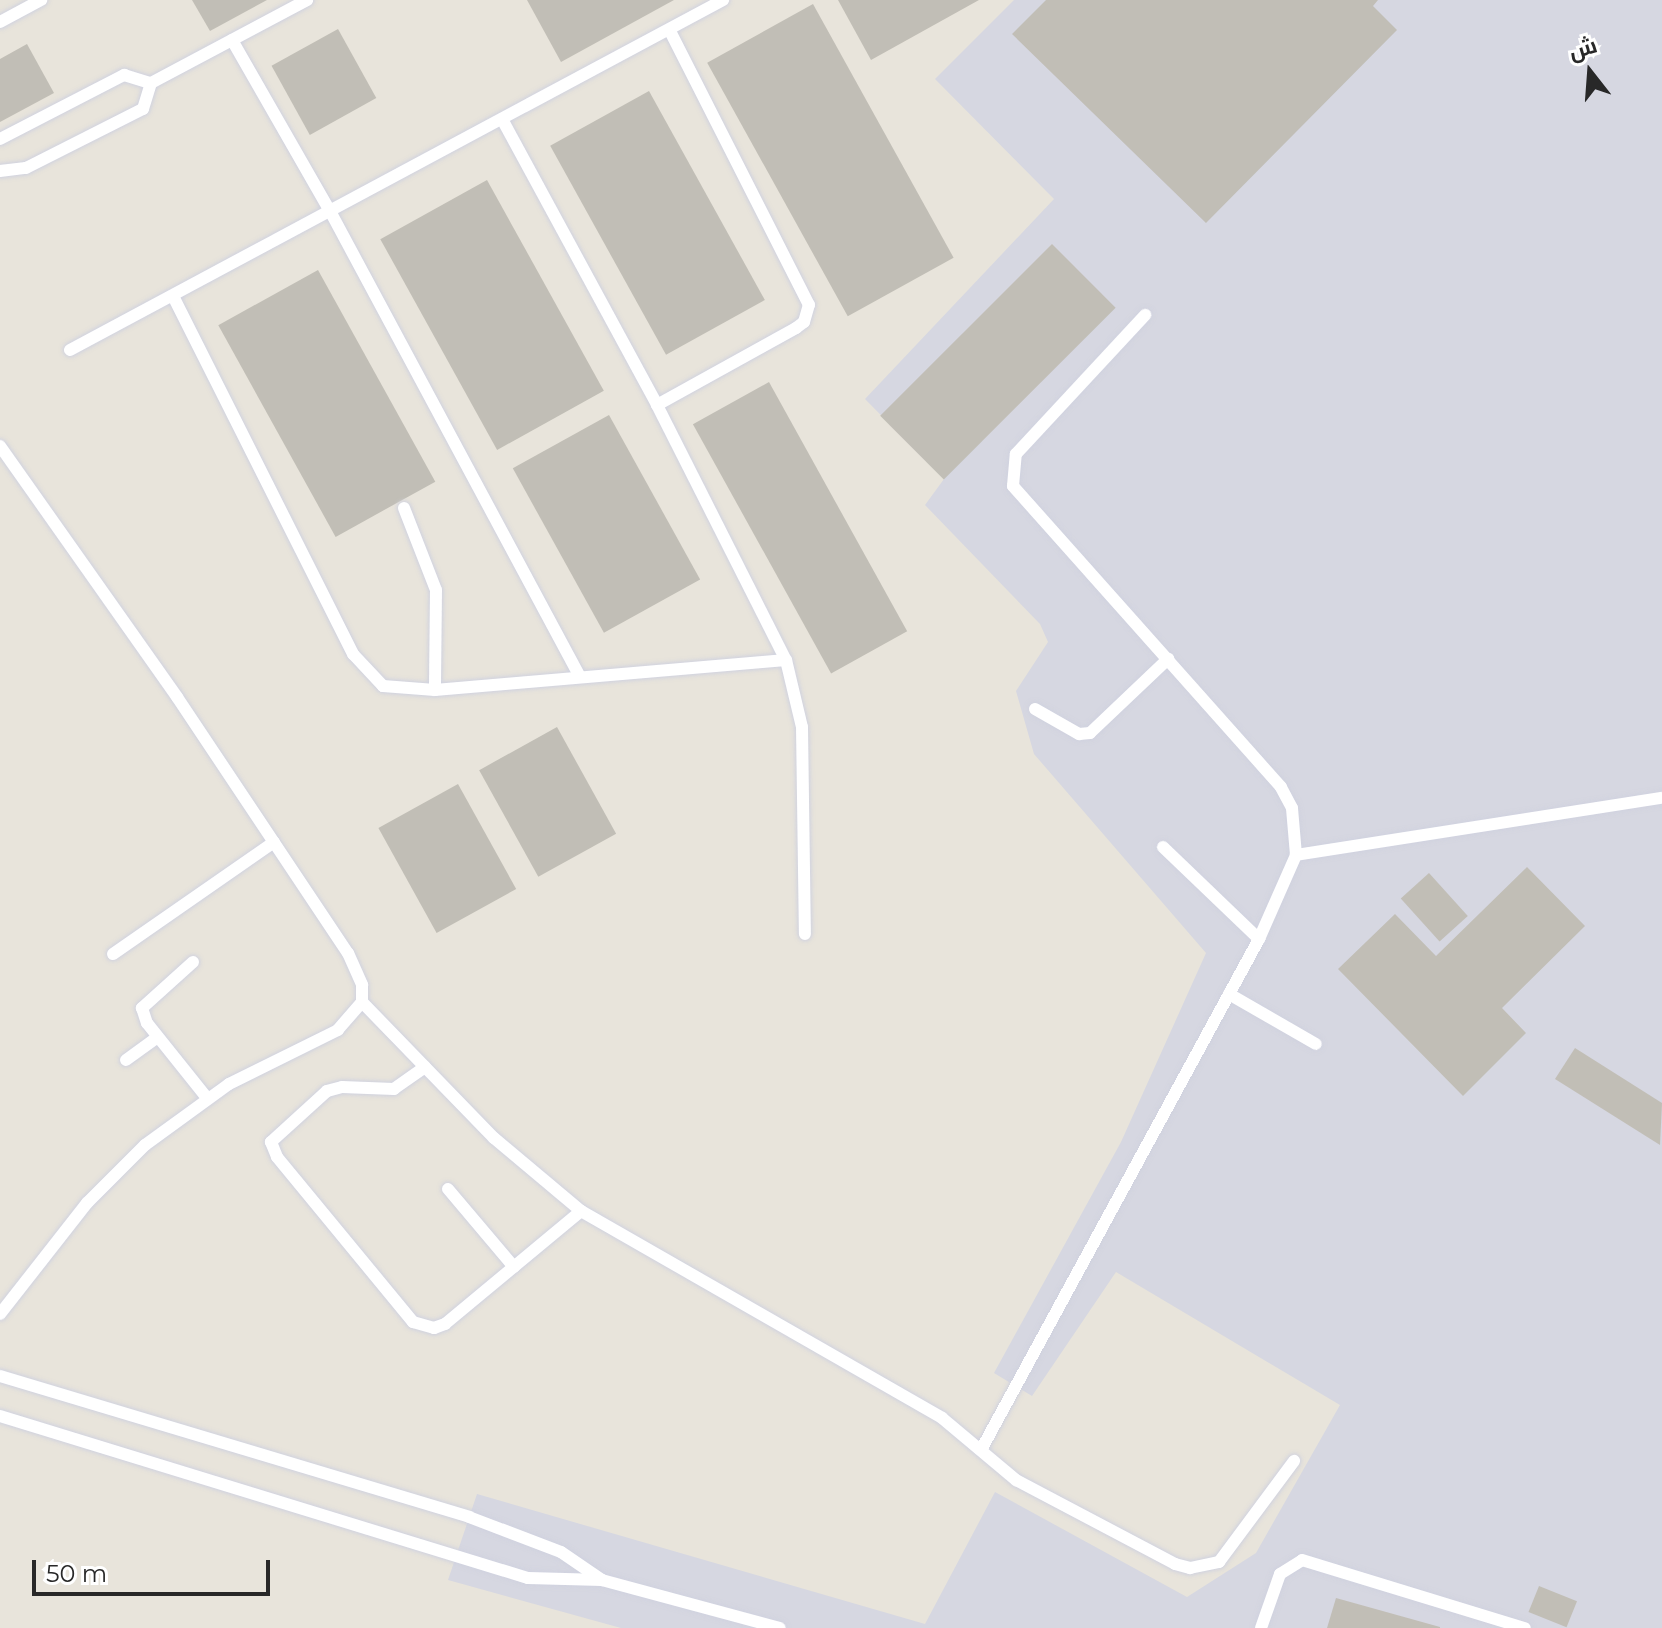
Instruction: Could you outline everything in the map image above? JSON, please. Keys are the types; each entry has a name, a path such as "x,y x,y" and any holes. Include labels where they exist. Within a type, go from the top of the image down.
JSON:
{"lane":[{"path":"0,22 41,0"},
{"path":"0,139 124,75 151,83 307,0"},
{"path":"70,350 503,121 723,0"},
{"path":"657,405 796,328 804,322 809,305 670,31"},
{"path":"232,40 330,211 579,675"},
{"path":"0,171 17,172 143,109 151,83"},
{"path":"503,121 657,405 786,660 802,727 805,934"},
{"path":"173,296 360,667 397,690 435,690 579,675 786,660"},
{"path":"981,1450 1259,939 1296,855 1292,808 1281,787 1023,499 1010,470 1026,442 1145,315"},
{"path":"0,446 274,842 356,968 362,1002 521,1163 581,1211 942,1418 1016,1480 1190,1568 1219,1562 1294,1461"},
{"path":"404,508 436,590 435,690"},
{"path":"1035,709 1079,734 1090,733 1168,659"},
{"path":"1296,855 1662,798"},
{"path":"113,954 274,842"},
{"path":"1163,847 1259,939"},
{"path":"193,962 145,1001 143,1016 207,1098"},
{"path":"1229,994 1316,1044"},
{"path":"0,1314 105,1182 207,1098 338,1030 362,1002"},
{"path":"126,1060 158,1037"},
{"path":"425,1067 394,1089 327,1091 274,1134 272,1150 413,1322 434,1328 445,1324 581,1211"},
{"path":"448,1189 514,1267"},
{"path":"0,1376 469,1517 561,1552 602,1580"},
{"path":"0,1416 528,1578 602,1580 780,1628"},
{"path":"1261,1628 1280,1574 1302,1560 1525,1628"}],"shaded area":[{"path":"1014,0 1662,0 1662,1628 621,1628 448,1580 477,1494 925,1624 995,1492 1187,1597 1256,1553 1340,1405 1116,1272 1032,1396 994,1373 1121,1142 1206,953 1034,754 1016,691 1048,642 1040,624 925,505 944,479 865,399 1054,199 935,79"}],"building":[{"path":"192,0 267,0 210,31"},
{"path":"527,0 674,0 561,62"},
{"path":"838,0 979,0 871,60"},
{"path":"1046,0 1378,0 1373,6 1397,30 1206,223 1012,34"},
{"path":"813,4 954,258 848,316 707,63"},
{"path":"338,29 376,98 310,135 272,66"},
{"path":"27,44 54,93 0,122 0,59"},
{"path":"649,91 765,300 666,355 550,146"},
{"path":"487,180 604,391 497,450 380,239"},
{"path":"1052,244 1116,308 944,479 880,416"},
{"path":"318,270 435,482 336,537 218,325"},
{"path":"769,382 907,631 831,673 693,424"},
{"path":"609,415 700,579 604,633 513,468"},
{"path":"557,727 616,834 538,877 479,770"},
{"path":"458,784 516,889 437,933 378,828"},
{"path":"1527,867 1585,926 1502,1008 1526,1033 1463,1096 1338,969 1395,914 1436,956"},
{"path":"1429,873 1468,916 1440,942 1401,898"},
{"path":"1575,1048 1662,1103 1660,1145 1555,1079"},
{"path":"1539,1586 1577,1601 1567,1627 1529,1612"},
{"path":"1336,1598 1440,1627 1440,1628 1327,1628"}]}
